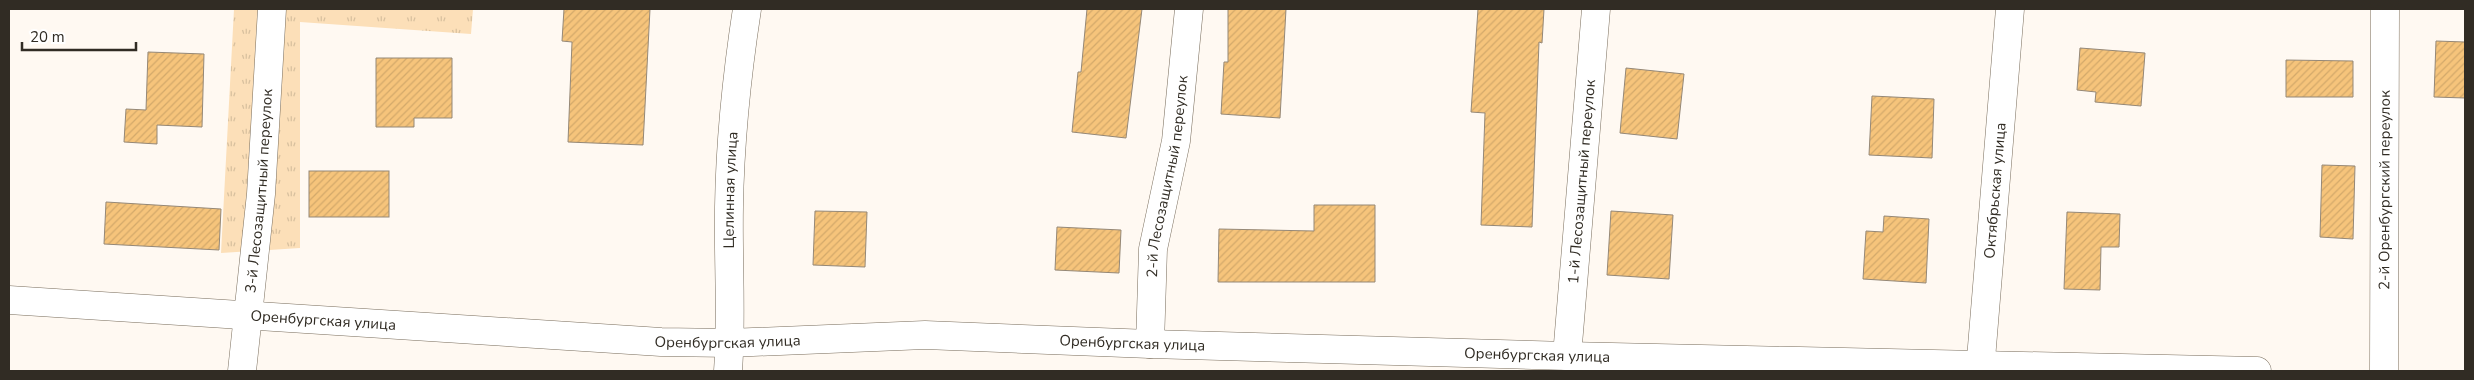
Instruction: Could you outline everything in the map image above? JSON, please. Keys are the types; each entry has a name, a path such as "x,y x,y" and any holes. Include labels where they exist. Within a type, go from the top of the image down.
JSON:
{"street":[{"name":"3-й Лесозащитный переулок","path":"242,371 261,194 272,9"},
{"name":"Целинная улица","path":"728,371 730,344 729,205 740,55 747,9"},
{"name":"2-й Лесозащитный переулок","path":"1150,344 1153,249 1176,140 1189,9"},
{"name":"1-й Лесозащитный переулок","path":"1567,356 1596,9"},
{"name":"Октябрьская улица","path":"1980,368 2010,9"},
{"name":"2-й Оренбургский переулок","path":"2384,371 2385,9"},
{"name":"Оренбургская улица","path":"9,300 248,317 660,342 730,344 925,335 1150,344 1980,368 2258,371"}],"green space":[{"path":"234,9 473,9 471,34 300,22 300,248 221,253"}],"building":[{"path":"564,9 650,9 643,145 568,142 572,42 562,41"},
{"path":"1087,9 1142,9 1126,138 1072,132 1078,72 1081,72"},
{"path":"1228,9 1286,9 1280,118 1221,114 1224,62 1228,62"},
{"path":"1478,9 1544,9 1542,43 1539,42 1532,227 1481,225 1485,113 1471,112"},
{"path":"2436,41 2465,42 2465,98 2434,97"},
{"path":"2080,48 2145,53 2141,106 2095,102 2096,92 2077,90"},
{"path":"148,52 204,54 202,127 157,125 157,144 124,142 126,109 146,110"},
{"path":"376,58 452,58 452,118 414,118 414,127 376,127"},
{"path":"2286,60 2353,61 2353,97 2286,97"},
{"path":"1626,68 1684,74 1677,139 1620,133"},
{"path":"1872,96 1934,99 1932,158 1869,155"},
{"path":"2322,165 2355,166 2353,239 2320,237"},
{"path":"309,171 389,171 389,217 309,217"},
{"path":"106,202 221,209 219,250 104,244"},
{"path":"1314,205 1375,205 1375,282 1218,282 1219,229 1314,231"},
{"path":"815,211 867,212 865,267 813,265"},
{"path":"1611,211 1673,215 1669,279 1607,275"},
{"path":"2067,212 2120,214 2119,247 2101,247 2100,290 2064,289"},
{"path":"1884,216 1929,219 1926,283 1863,279 1866,231 1883,232"},
{"path":"1057,227 1121,230 1119,273 1055,270"}]}
